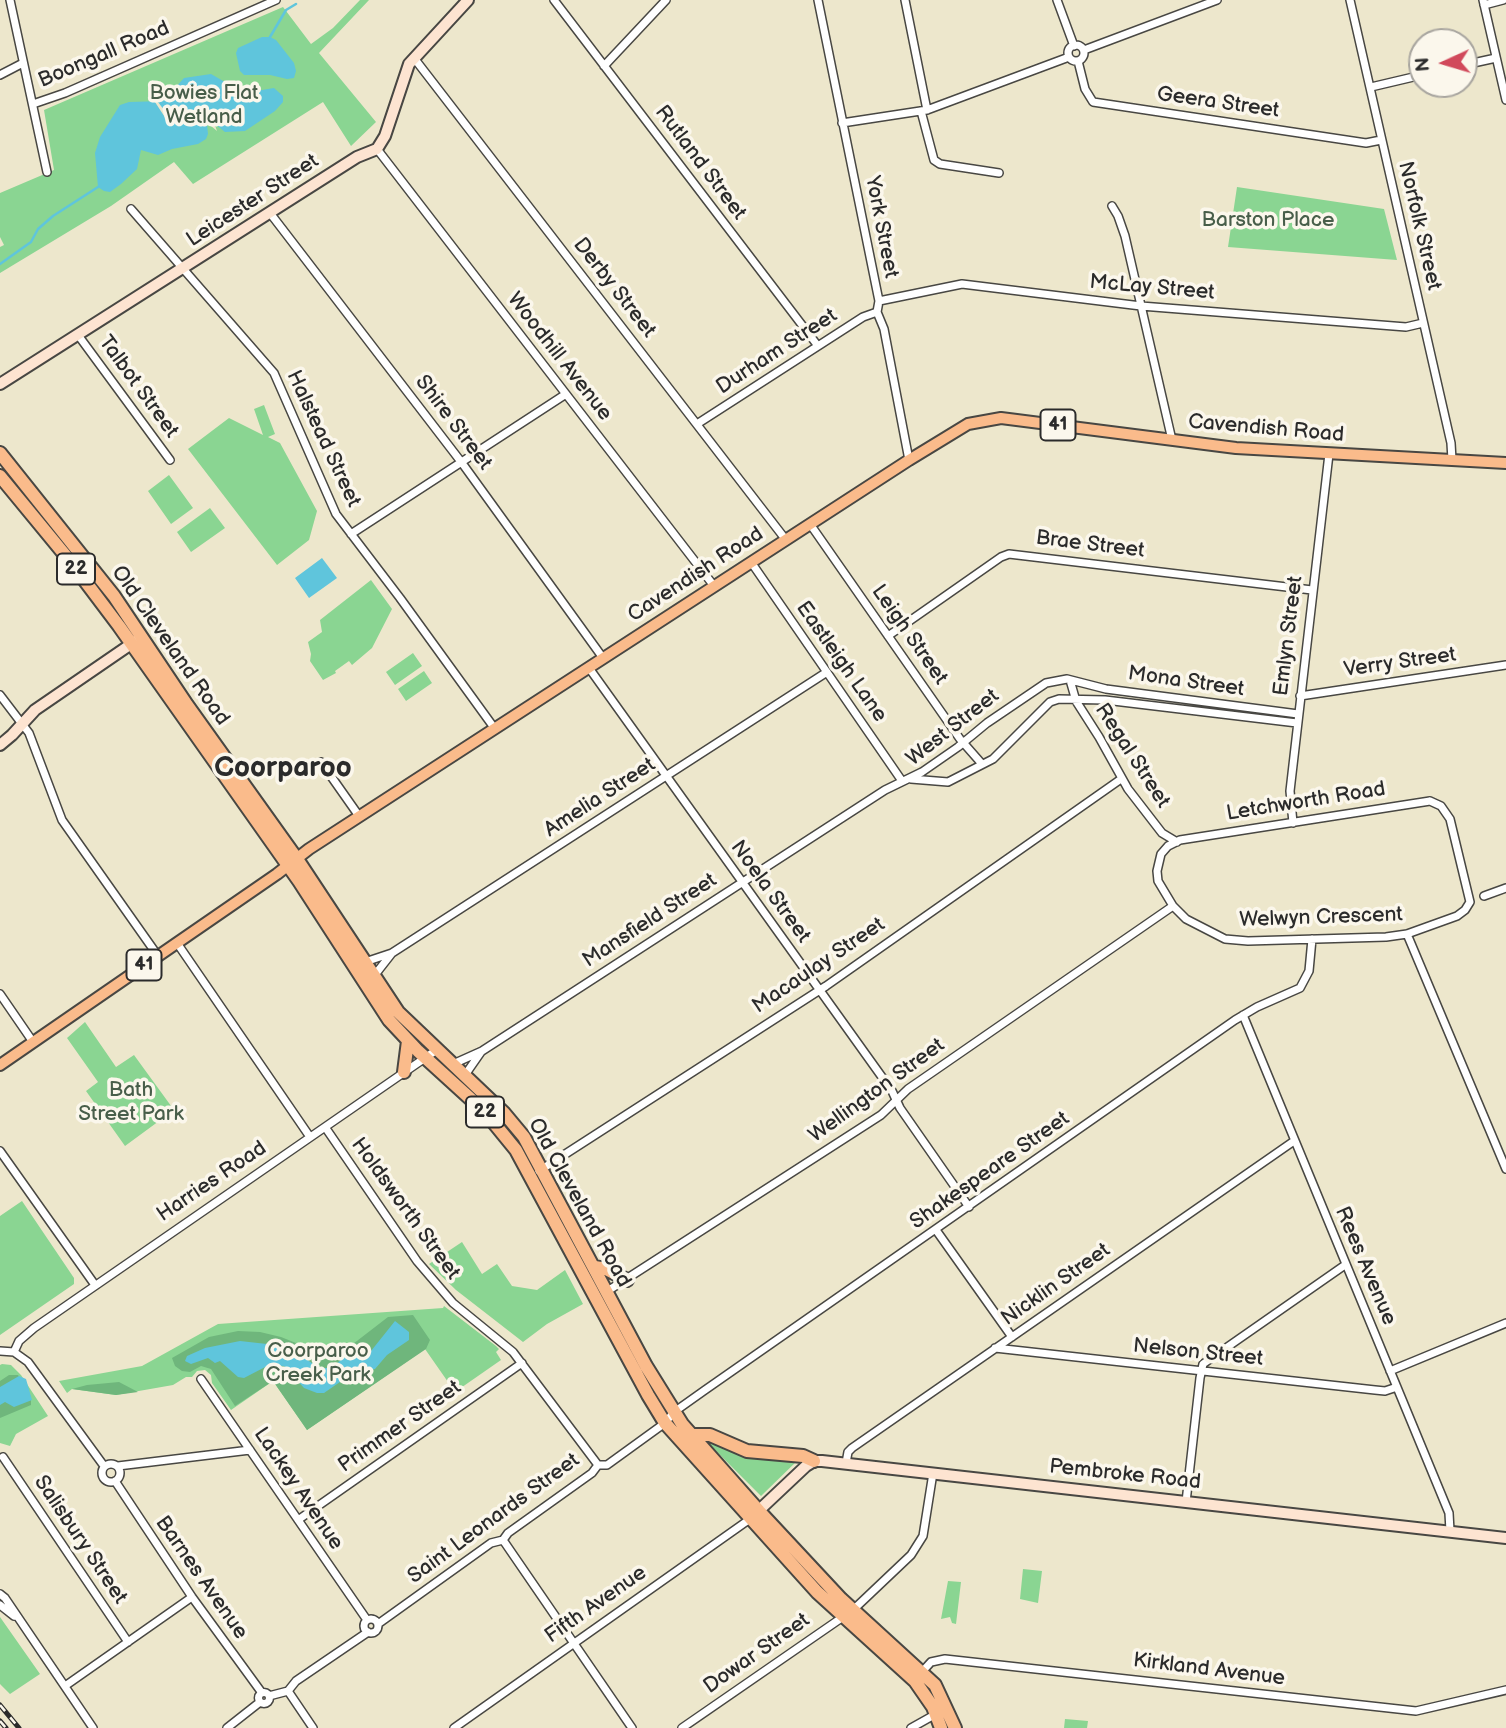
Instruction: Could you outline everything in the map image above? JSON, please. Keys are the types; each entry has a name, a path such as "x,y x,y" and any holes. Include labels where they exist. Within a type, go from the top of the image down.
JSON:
{"highway":[{"name":"Old Cleveland Road","path":"0,453 96,572 136,640 398,1012 514,1124 533,1150 537,1172 602,1294 691,1435 817,1592 848,1613 918,1676 940,1692 955,1728"},
{"name":"Old Cleveland Road","path":"0,476 136,640"},
{"name":"Old Cleveland Road","path":"292,862 381,1010 408,1041 495,1122 537,1172 595,1267 602,1294 642,1384 665,1423 755,1515"},
{"path":"404,1072 408,1041"},
{"path":"595,1267 606,1269 627,1280"},
{"path":"691,1435 709,1434 747,1451 803,1456 814,1461"},
{"name":"Old Cleveland Road","path":"918,1676 941,1728"}],"main road":[{"name":"Cavendish Road","path":"0,1065 359,816 960,428 993,419 1236,448 1506,463"}],"street":[{"path":"10,0 47,172"},
{"name":"Boongall Road","path":"33,104 65,93 276,0"},
{"path":"377,149 382,144 405,73 414,58 468,0"},
{"name":"Rutland Street","path":"554,0 818,346"},
{"path":"604,66 666,0"},
{"name":"York Street","path":"818,0 879,301 877,312 884,329 909,460"},
{"path":"905,0 934,160 940,164 999,173"},
{"path":"1057,0 1074,46"},
{"path":"1084,50 1217,0"},
{"name":"Norfolk Street","path":"1350,0 1451,443 1452,460"},
{"path":"1503,0 1484,2 1506,100"},
{"path":"1069,57 1069,51 1074,46"},
{"path":"1074,46 1084,50"},
{"path":"1069,57 1079,61 1083,58 1084,50"},
{"path":"842,123 924,111 1069,57"},
{"name":"Derby Street","path":"414,58 786,540"},
{"path":"1478,62 1496,58"},
{"name":"Geera Street","path":"1079,61 1085,89 1093,102 1366,143 1381,140"},
{"path":"0,75 23,63"},
{"path":"1371,87 1408,78"},
{"name":"Leicester Street","path":"0,384 357,157 377,149"},
{"name":"Woodhill Avenue","path":"377,149 714,586"},
{"path":"1112,206 1125,236 1172,440"},
{"name":"Halstead Street","path":"131,209 274,373 330,501 351,534 495,729"},
{"name":"Shire Street","path":"270,213 462,463 603,658"},
{"name":"McLay Street","path":"879,301 962,284 1141,306 1406,327 1423,323"},
{"name":"Durham Street","path":"697,424 863,317 877,312"},
{"name":"Talbot Street","path":"78,335 170,460"},
{"path":"351,534 566,394"},
{"name":"Emlyn Street","path":"1293,822 1290,791 1329,454"},
{"name":"Leigh Street","path":"810,524 963,743 982,764"},
{"name":"Brae Street","path":"888,636 1009,554 1312,590"},
{"name":"Eastleigh Lane","path":"751,562 902,781"},
{"path":"0,745 35,710 136,640"},
{"name":"Verry Street","path":"1300,696 1506,665"},
{"name":"Noela Street","path":"589,668 819,989 969,1207"},
{"name":"Amelia Street","path":"365,962 392,953 827,672"},
{"name":"West Street","path":"911,779 1040,686 1056,680 1070,680"},
{"name":"Regal Street","path":"1070,680 1075,698 1121,779 1159,830 1177,842"},
{"name":"Mona Street","path":"1070,680 1098,688 1298,714"},
{"path":"0,695 22,723 34,746 62,820 158,956"},
{"name":"West Street","path":"911,779 948,782 998,756 1049,702 1075,698"},
{"name":"Mona Street","path":"1075,698 1297,723"},
{"path":"321,762 359,816"},
{"name":"Mansfield Street","path":"453,1063 482,1051 885,790 911,779"},
{"name":"Macaulay Street","path":"537,1172 819,989 1121,779"},
{"name":"Letchworth Road","path":"1177,842 1425,801 1441,806 1450,819 1470,899 1468,907"},
{"name":"Welwyn Crescent","path":"1177,842 1164,850 1159,859 1157,871 1160,886 1173,906 1194,925 1225,939 1248,941 1386,937 1407,934 1452,919 1468,907"},
{"path":"1484,896 1506,888"},
{"name":"Wellington Street","path":"602,1294 881,1115 908,1089 1173,906"},
{"path":"1407,934 1506,1169"},
{"name":"Shakespeare Street","path":"665,1423 674,1412 1242,1016 1302,985 1311,965 1312,939"},
{"path":"177,943 310,1137"},
{"name":"Amelia Street","path":"374,976 392,953"},
{"path":"0,994 33,1042"},
{"name":"Rees Avenue","path":"1242,1016 1451,1517 1450,1531"},
{"name":"Harries Road","path":"14,1352 24,1336 95,1285 438,1049"},
{"name":"Mansfield Street","path":"466,1075 482,1051"},
{"name":"Holdsworth Street","path":"325,1127 416,1261 453,1303 506,1344 598,1465"},
{"name":"Nicklin Street","path":"846,1464 847,1454 852,1448 1294,1141"},
{"path":"0,1151 95,1285"},
{"path":"936,1230 1012,1336"},
{"path":"1186,1502 1201,1371 1206,1362 1345,1265"},
{"path":"1390,1371 1506,1323"},
{"name":"Nelson Street","path":"995,1348 1385,1391 1396,1387"},
{"path":"0,1351 14,1352 28,1362 104,1466"},
{"name":"Primmer Street","path":"298,1520 522,1363"},
{"name":"Lackey Avenue","path":"201,1379 367,1620"},
{"name":"Saint Leonards Street","path":"379,1624 491,1544 503,1540 508,1533 592,1473 598,1465 607,1465 665,1423"},
{"path":"117,1466 120,1474 115,1481 104,1479 101,1474 104,1466 110,1463 117,1466 250,1450"},
{"name":"Salisbury Street","path":"3,1457 128,1642"},
{"path":"755,1515 794,1476 814,1461"},
{"name":"Pembroke Road","path":"814,1461 1506,1538"},
{"name":"Dowar Street","path":"682,1728 848,1613 919,1546 925,1532 933,1473"},
{"name":"Barnes Avenue","path":"115,1481 192,1597 265,1694"},
{"name":"Fifth Avenue","path":"454,1728 755,1515"},
{"path":"503,1540 632,1728"},
{"path":"0,1594 93,1728"},
{"path":"65,1686 192,1597"},
{"path":"0,1605 17,1618"},
{"path":"227,1728 261,1702 267,1702 265,1694 288,1691 296,1681 368,1632 376,1632 379,1624 372,1618 367,1620 364,1628 368,1632"},
{"name":"Kirkland Avenue","path":"918,1676 934,1660 946,1659 1416,1711 1506,1690"},
{"path":"288,1691 313,1728"},
{"path":"911,1728 936,1714"}],"green space":[{"name":"Bowies Flat Wetland","path":"360,0 369,0 319,53 376,122 351,146 323,102 193,184 174,162 111,206 0,273 0,247 4,245 0,237 0,193 54,170 44,110 283,7 311,44 333,28"},
{"name":"Barston Place","path":"1237,187 1384,209 1397,260 1228,247"},
{"path":"264,405 275,434 268,437 280,443 317,511 309,540 277,565 188,449 229,418 263,435 254,409"},
{"path":"169,475 193,508 171,524 148,491"},
{"path":"210,508 225,528 191,552 177,532"},
{"path":"371,580 392,609 372,648 352,665 349,661 323,680 310,661 308,642 322,632 320,620"},
{"path":"413,653 422,666 395,685 386,672"},
{"path":"424,671 432,683 406,701 398,689"},
{"name":"Bath Street Park","path":"85,1022 116,1067 134,1055 174,1110 125,1146 86,1091 98,1082 67,1038"},
{"path":"22,1201 74,1278 74,1284 0,1335 0,1216"},
{"path":"462,1242 482,1274 497,1264 512,1286 537,1290 565,1270 583,1304 547,1324 523,1342 456,1290 429,1264"},
{"name":"Coorparoo Creek Park","path":"444,1306 496,1346 501,1360 455,1392 425,1349 307,1430 273,1381 231,1410 212,1383 211,1375 205,1370 197,1371 192,1377 186,1377 173,1385 116,1395 72,1389 67,1393 59,1381 142,1366 218,1324"},
{"path":"413,1315 430,1340 426,1349 307,1430 273,1381 235,1406 211,1369 201,1366 190,1372 182,1371 175,1366 172,1358 209,1337 238,1331 281,1337 318,1352 353,1344 388,1317"},
{"path":"2,1364 11,1365 21,1375 48,1416 16,1434 10,1446 0,1443"},
{"path":"9,1375 18,1375 31,1397 31,1405 0,1418 0,1381"},
{"path":"119,1382 138,1392 116,1395 72,1389 87,1385"},
{"path":"705,1440 719,1442 746,1458 797,1461 761,1496"},
{"path":"1023,1569 1042,1571 1038,1603 1020,1599"},
{"path":"948,1581 961,1582 956,1624 952,1623 950,1617 941,1619"},
{"path":"0,1617 40,1674 10,1694 0,1684"},
{"path":"1065,1719 1088,1721 1087,1728 1064,1728"}],"water":[{"path":"262,37 276,40 294,63 294,78 244,75 240,71 236,53 238,48"},
{"path":"211,74 244,93 274,88 283,96 283,102 275,111 245,131 225,132 210,120 207,124 206,139 198,144 158,155 141,150 137,169 121,184 110,192 98,187 95,153 100,137 120,105 129,102 163,101 184,78"},
{"path":"322,558 337,578 309,598 295,578"},
{"path":"395,1321 409,1332 409,1340 387,1355 375,1369 353,1373 324,1393 304,1388 284,1366 269,1365 244,1378 238,1377 220,1361 215,1363 208,1358 191,1364 185,1361 187,1356 205,1348 240,1341 276,1345 299,1354 319,1368 332,1368 343,1358 371,1351"},
{"path":"19,1376 26,1379 32,1400 14,1407 5,1402 0,1405 0,1387"}],"pier":[{"path":"155,98 167,114 172,113 177,118 197,112 207,113 212,117 217,131 208,118 200,115 174,123 168,122 153,99"}],"waterway":[{"path":"270,37 286,10 296,4"},
{"path":"0,264 31,242 38,229 53,216 98,187"}],"railway":[{"path":"0,1705 19,1728"},
{"path":"0,1721 6,1728"}],"district":[{"name":"Coorparoo","path":"283,769"}]}
